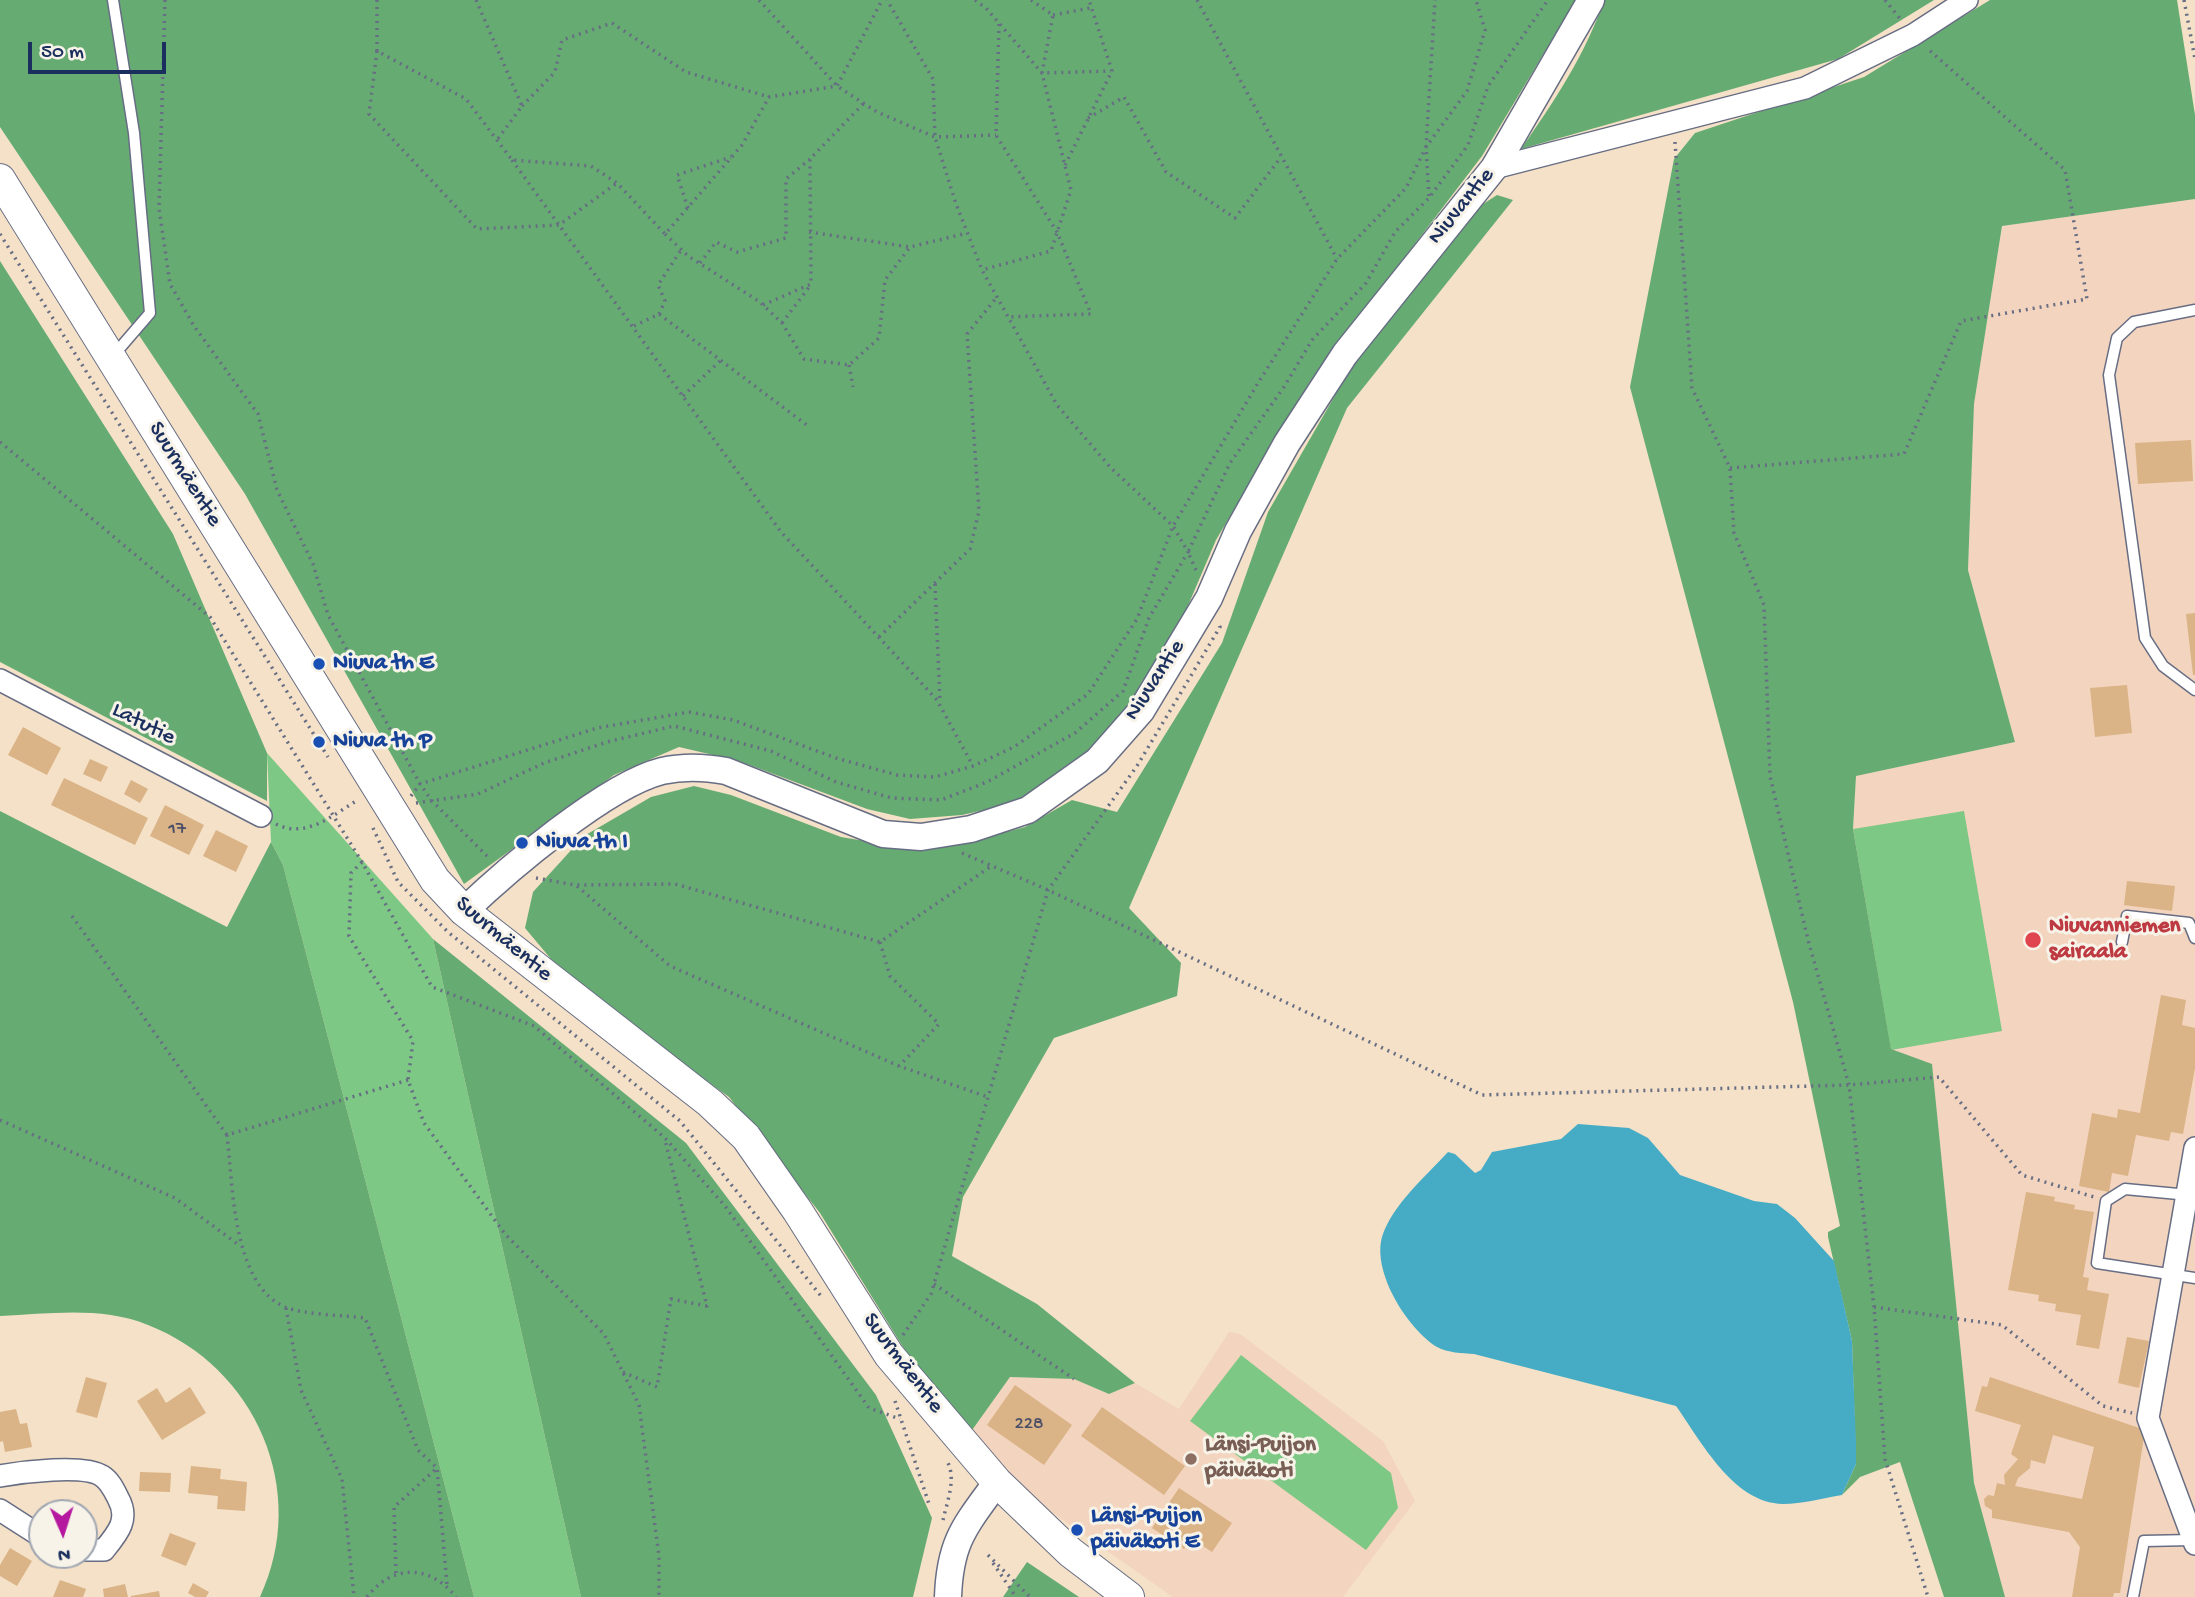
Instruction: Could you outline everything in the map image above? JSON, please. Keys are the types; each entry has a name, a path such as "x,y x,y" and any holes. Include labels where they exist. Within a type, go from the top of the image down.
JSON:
{"main road":[{"name":"Suurmäentie","path":"0,179 435,880 464,911 710,1103 746,1137 797,1210 889,1355 997,1482 1070,1552 1129,1597"}],"street":[{"name":"Niuvantie","path":"464,911 504,873 617,791 661,772 700,766 726,771 883,834 921,837 971,829 1028,810 1097,761 1141,712 1209,598 1238,531 1287,443 1345,354 1494,168 1591,0"},
{"path":"1494,168 1805,88 1913,35 1967,0"},
{"name":"Latutie","path":"0,680 261,816"},
{"path":"2194,1542 2148,1418 2190,1194 2195,1148"},
{"path":"0,1476 59,1469 101,1475 113,1487 123,1507 122,1528 104,1550 98,1550"},
{"path":"948,1597 950,1561 960,1534 997,1482"},
{"path":"0,1510 28,1528"}],"lane":[{"path":"111,358 150,313 134,133 113,0"},
{"path":"2195,310 2134,322 2117,338 2109,375 2145,638 2163,666 2195,690"},
{"path":"2122,942 2127,916 2189,923 2195,937"},
{"path":"2190,1194 2125,1189 2106,1201 2097,1263 2174,1277 2195,1278"},
{"path":"2133,1597 2144,1541 2194,1542"}],"path":[{"path":"165,0 159,208 170,284 194,326 258,414 277,490 313,564 328,615 420,784 432,801 504,873 575,885 675,884 880,942"},
{"path":"377,0 377,51 369,114 477,229 559,225 617,183"},
{"path":"476,0 522,106"},
{"path":"759,0 838,86 864,103 936,137 996,135"},
{"path":"838,86 884,0"},
{"path":"884,0 933,79 936,137 982,270 1057,405 1111,467 1172,526 1188,552 1149,618 1123,691 1075,733 987,782 941,800 892,798 836,782 771,751 674,726 607,742 544,763 478,794 406,803 420,784 597,728 689,712 733,720 836,758 897,775 935,777 973,766 1014,747 1088,694 1137,619 1172,526 1258,383 1337,259 1406,188 1426,147 1467,91 1485,30 1476,0"},
{"path":"975,0 1042,73"},
{"path":"1031,0 1053,15 1090,8"},
{"path":"1065,165 1112,71 1089,0"},
{"path":"1197,0 1337,259"},
{"path":"1730,468 1904,453 1961,321 2087,299 2065,170 1913,35 1885,0"},
{"path":"2184,0 2195,59"},
{"path":"1429,198 1426,147 1433,1"},
{"path":"982,270 1051,251 1072,190 1042,73 1053,15"},
{"path":"497,140 522,106 555,72 562,40 612,23 686,72 769,97 838,86"},
{"path":"999,24 996,135 1058,232 1091,314 1008,317"},
{"path":"377,51 466,99 781,532 940,704 973,766"},
{"path":"1042,73 1112,71"},
{"path":"665,234 743,145 769,97"},
{"path":"1088,118 1124,97 1166,172 1235,218 1281,157"},
{"path":"700,263 716,242 737,252 786,238 786,180 864,103"},
{"path":"1674,122 1692,388 1730,468 1734,533 1764,605 1770,776 1808,940 1849,1085 1874,1307 1885,1459 1928,1597"},
{"path":"688,208 677,175 733,156"},
{"path":"782,323 811,285 810,159"},
{"path":"512,160 591,166 617,183 681,250 763,305 782,323 804,359 849,365 879,338 885,280 910,247"},
{"path":"810,232 910,247 968,233"},
{"path":"634,327 659,314 665,301 658,285 681,250"},
{"path":"763,305 811,285"},
{"path":"879,637 970,550 979,511 967,334 997,297"},
{"path":"659,314 808,426"},
{"path":"683,396 722,360"},
{"path":"849,365 853,387"},
{"path":"935,583 940,704"},
{"path":"261,816 286,829 306,829 356,801"},
{"path":"957,851 1048,890 1482,1096 1849,1085 1939,1077 2022,1175 2106,1201"},
{"path":"362,862 351,873 349,936 413,1041 408,1080 424,1123 506,1234 604,1334 639,1405 659,1556 660,1597"},
{"path":"880,942 993,865"},
{"path":"575,885 670,965 900,1066 988,1097"},
{"path":"889,1355 931,1294 1048,890"},
{"path":"72,916 228,1135 239,1245 266,1294 286,1308 365,1318 418,1450 437,1468 447,1585 456,1597"},
{"path":"880,942 890,976 939,1024 900,1066"},
{"path":"228,1135 408,1080"},
{"path":"0,1120 175,1198 239,1245"},
{"path":"623,1372 657,1387 671,1299 707,1306 665,1138"},
{"path":"934,1284 1074,1379"},
{"path":"1874,1307 2002,1325 2102,1406 2148,1418"},
{"path":"286,1308 300,1390 342,1479 354,1597"},
{"path":"894,1396 929,1504"},
{"path":"396,1573 394,1507 437,1468"},
{"path":"1016,1597 988,1555 1030,1597"},
{"path":"367,1597 376,1585 396,1573 413,1572 447,1585"}],"shaded area":[{"name":"Niuvanniemen sairaala","path":"2195,199 2195,1597 2005,1597 1974,1483 1891,1050 1853,829 1856,776 2015,742 1968,570 1974,404 2002,226"},
{"name":"Länsi-Puijon päiväkoti","path":"1229,1332 1240,1334 1383,1441 1415,1501 1343,1597 1173,1597 1003,1478 970,1433 1010,1377 1074,1379 1109,1394 1135,1383 1179,1409"}],"green space":[{"path":"0,0 1576,0 1482,156 1309,383 1216,540 1184,615 1144,686 1104,739 1061,776 1011,804 962,815 910,819 867,809 739,761 679,747 614,775 464,884 245,494 0,127"},
{"path":"1604,0 1934,0 1838,59 1521,149 1578,59"},
{"path":"1990,0 2177,0 2195,115 2195,199 2002,226 1974,404 1968,570 2015,742 1856,776 1853,829 1891,1049 1932,1064 1974,1483 2005,1597 1944,1597 1900,1462 1860,1477 1842,1495 1856,1464 1852,1341 1828,1237 1828,1232 1840,1226 1793,1002 1630,387 1674,159 1695,133 1864,77"},
{"path":"1497,195 1513,200 1347,408 1129,908 1181,963 1177,996 1054,1038 963,1197 952,1256 1037,1304 1135,1383 1109,1394 1074,1379 1010,1377 970,1433 911,1360 820,1213 729,1097 621,1019 551,959 525,928 533,892 584,836 651,797 694,786 731,795 841,837 907,848 976,840 1025,827 1072,800 1117,812 1222,643 1268,512 1349,371 1480,206"},
{"path":"0,261 173,534 267,753 267,801 0,662"},
{"path":"267,753 433,939 581,1597 474,1597 283,865 271,842"},
{"path":"0,811 227,927 271,842 283,865 474,1597 260,1597 274,1557 279,1516 275,1475 263,1437 244,1402 218,1370 186,1344 130,1319 93,1313 0,1316"},
{"path":"1964,811 2002,1031 1891,1050 1853,829"},
{"path":"433,939 686,1143 876,1395 932,1518 913,1597 581,1597"},
{"path":"1241,1355 1391,1473 1398,1508 1366,1550 1190,1421"},
{"path":"1027,1562 1079,1597 1003,1597"}],"water":[{"path":"1578,1124 1629,1128 1648,1138 1680,1175 1754,1201 1777,1204 1795,1218 1834,1261 1852,1341 1856,1444 1856,1464 1842,1495 1790,1504 1765,1501 1734,1482 1720,1468 1676,1406 1474,1354 1441,1349 1426,1339 1404,1314 1387,1283 1380,1251 1382,1237 1393,1214 1420,1181 1448,1152 1455,1154 1475,1173 1481,1170 1492,1152 1561,1139"}],"building":[{"path":"2191,440 2193,481 2138,484 2135,443"},
{"path":"2195,613 2195,675 2193,675 2186,614"},
{"path":"2127,685 2132,733 2095,737 2090,688"},
{"path":"23,727 61,748 47,775 8,755"},
{"path":"90,759 108,767 101,782 83,774"},
{"path":"64,778 148,818 135,845 51,805"},
{"path":"131,780 148,789 140,803 124,794"},
{"path":"165,805 204,825 189,855 150,836"},
{"path":"216,830 248,846 236,872 203,856"},
{"path":"2127,881 2175,886 2172,911 2124,905"},
{"path":"2161,995 2186,1000 2182,1025 2195,1028 2195,1068 2183,1134 2171,1132 2169,1141 2136,1135 2128,1176 2112,1173 2109,1192 2079,1186 2092,1113 2117,1118 2118,1109 2140,1113"},
{"path":"2026,1192 2055,1197 2054,1201 2075,1205 2074,1209 2094,1212 2083,1277 2089,1278 2087,1290 2109,1294 2099,1349 2076,1345 2081,1315 2055,1311 2056,1304 2038,1301 2039,1295 2008,1290"},
{"path":"2127,1337 2149,1341 2139,1388 2118,1383"},
{"path":"86,1377 107,1383 97,1418 76,1412"},
{"path":"1990,1377 2145,1430 2120,1593 2114,1593 2113,1597 2072,1597 2080,1547 2069,1532 1992,1518 1992,1510 1985,1506 1984,1499 1988,1495 1994,1496 1997,1483 2005,1485 2004,1475 2018,1459 2011,1454 2021,1425 1975,1411 1982,1386 1987,1387","holes":["2053,1435 2094,1447 2082,1499 2015,1486 2018,1478 2030,1468 2031,1460 2045,1464"]},
{"path":"1015,1385 1072,1425 1044,1465 987,1425"},
{"path":"190,1387 206,1413 162,1440 137,1401 157,1388 166,1403"},
{"path":"1102,1407 1185,1466 1164,1495 1081,1436"},
{"path":"16,1409 20,1424 27,1423 32,1447 5,1452 3,1441 0,1442 0,1412"},
{"path":"191,1466 221,1469 220,1479 247,1482 245,1511 217,1509 218,1496 188,1493"},
{"path":"140,1472 171,1473 170,1492 139,1491"},
{"path":"1179,1488 1232,1523 1212,1552 1191,1538 1184,1549 1152,1528"},
{"path":"170,1533 196,1543 186,1566 161,1556"},
{"path":"10,1548 28,1559 28,1568 17,1586 0,1576 0,1565"},
{"path":"60,1580 86,1589 83,1597 53,1597"},
{"path":"193,1583 209,1592 206,1597 195,1597 188,1593"},
{"path":"125,1584 128,1597 104,1597 103,1589"},
{"path":"159,1591 160,1597 131,1597 131,1596"}],"place":[{"name":"Niuva th E","path":"319,664"},
{"name":"Niuva th P","path":"319,742"},
{"name":"Niuva th I","path":"522,843"},
{"name":"Niuvanniemen sairaala","path":"2033,940"},
{"name":"Länsi-Puijon päiväkoti","path":"1191,1459"},
{"name":"Länsi-Puijon päiväkoti E","path":"1077,1530"}]}
